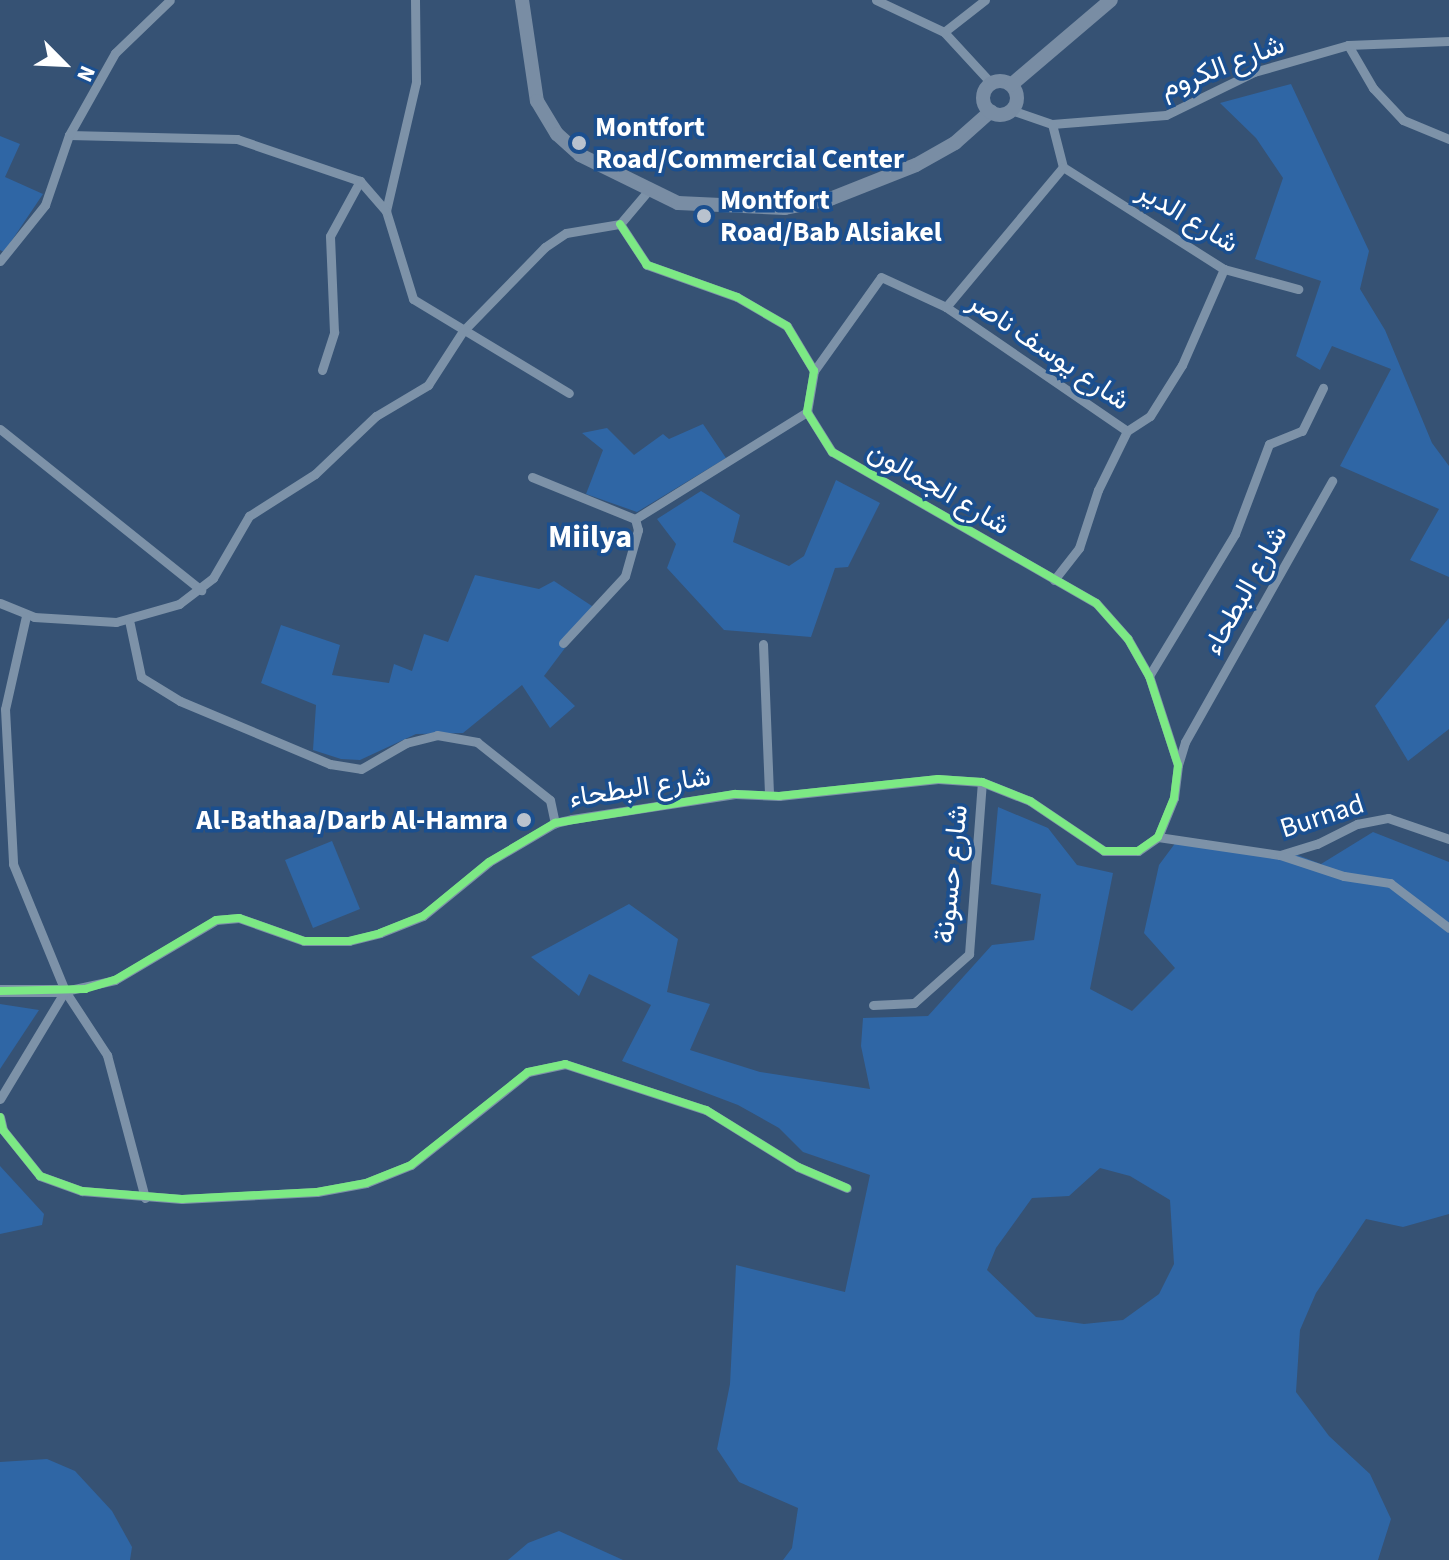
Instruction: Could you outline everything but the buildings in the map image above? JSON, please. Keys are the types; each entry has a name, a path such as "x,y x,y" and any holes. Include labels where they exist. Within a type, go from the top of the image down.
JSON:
{"main road":[{"path":"522,0 543,115 580,155 648,191 678,203 743,209 809,204 916,165 955,143 991,111 1011,110 1016,101 1011,85"},
{"path":"991,111 983,97 991,83 1011,85 1111,0"}],"street":[{"path":"0,261 45,205 69,135 115,53 170,0"},
{"path":"386,211 416,82 415,0"},
{"path":"876,0 902,4 944,32 991,83"},
{"path":"944,32 985,0"},
{"name":"شارع الكروم","path":"1011,110 1052,124 1166,115 1254,72 1348,45 1449,41"},
{"path":"1348,45 1373,88 1403,120 1449,139"},
{"path":"946,307 1063,167 1052,124"},
{"path":"69,135 237,139 360,181 386,211 413,299 569,393"},
{"name":"شارع الدير","path":"1063,167 1224,269 1298,289"},
{"path":"322,370 334,332 330,236 360,181"},
{"path":"0,603 26,616 129,620 179,604 201,590 249,516 315,474 376,416 428,385 463,331 545,247 566,233 620,224 648,191"},
{"path":"620,224 647,265 737,297 787,326 814,371 807,412 635,519"},
{"name":"شارع يوسف ناصر","path":"1054,580 1079,548 1098,490 1127,431 1150,416 1182,365 1224,269"},
{"name":"شارع يوسف ناصر","path":"814,371 881,277 946,307 1127,431"},
{"path":"1149,676 1235,534 1269,444 1302,431 1323,388"},
{"name":"شارع الجمالون","path":"807,412 832,452 1096,603 1128,639 1149,676 1178,765 1174,798 1158,837"},
{"path":"0,429 201,590"},
{"path":"532,477 635,519"},
{"name":"شارع البطحاء","path":"1178,765 1185,742 1332,481"},
{"path":"563,643 625,576 638,530 635,519"},
{"path":"26,616 5,709 4,835 65,991 107,1055 145,1198"},
{"path":"129,620 141,677 180,701 330,764 361,769 406,743 437,735 477,742 550,800 555,823"},
{"path":"763,644 769,795"},
{"name":"شارع البطحاء","path":"65,991 115,980 216,920 239,918 304,941 349,941 380,933 423,916 489,862 555,823 735,794 769,795 938,779 982,782 1030,801 1104,851 1138,851 1158,837"},
{"name":"شارع حسونة","path":"873,1005 914,1003 969,954 982,782"},
{"name":"Burnad","path":"1158,837 1280,855 1317,844 1357,824 1388,818 1447,841"},
{"path":"1280,855 1344,876 1390,883 1449,928"},
{"path":"0,991 65,991"},
{"path":"0,1099 65,991"},
{"path":"0,1117 26,1162 53,1183 145,1198 317,1192 366,1183 428,1155 528,1072 565,1064 706,1110 798,1167 847,1188"}],"shaded area":[{"path":"1291,84 1369,251 1360,289 1385,330 1432,443 1449,466 1449,577 1410,560 1439,509 1340,466 1391,369 1332,346 1320,370 1296,356 1321,281 1255,259 1283,178 1256,138 1220,103"},
{"path":"0,136 20,144 5,177 43,194 4,252 0,250"},
{"path":"703,424 726,458 637,512 586,494 603,450 582,433 607,428 634,455 663,434 669,439"},
{"path":"836,480 880,503 848,567 835,568 811,637 724,630 667,568 676,544 657,519 701,491 740,515 733,542 789,566 804,556"},
{"path":"475,575 539,589 554,581 595,608 544,676 575,706 550,728 522,685 463,733 416,734 360,760 341,759 313,750 316,705 261,683 281,625 340,645 332,675 389,683 394,664 412,671 424,634 448,642"},
{"path":"1449,618 1449,729 1408,761 1375,706"},
{"path":"998,807 1048,828 1077,865 1113,873 1090,989 1132,1011 1175,968 1144,933 1159,865 1176,842 1292,853 1321,864 1373,832 1449,862 1449,1214 1403,1227 1366,1219 1316,1293 1300,1330 1296,1392 1329,1436 1370,1474 1391,1519 1378,1560 783,1560 792,1548 798,1508 739,1482 717,1449 730,1384 736,1265 845,1292 870,1175 803,1152 779,1128 738,1105 622,1061 651,1005 589,974 579,996 531,957 629,904 678,939 667,992 710,1004 690,1050 760,1072 870,1089 861,1046 863,1018 928,1016 992,945 1034,940 1041,894 991,884","holes":["1100,1168 1130,1176 1170,1200 1174,1264 1159,1294 1123,1320 1084,1324 1036,1317 987,1270 996,1248 1032,1198 1069,1196"]},
{"path":"332,841 360,909 313,928 285,860"},
{"path":"0,1004 39,1010 0,1069"},
{"path":"0,1166 44,1214 42,1225 0,1234"},
{"path":"47,1459 75,1471 112,1511 132,1547 130,1560 0,1560 0,1462"},
{"path":"559,1531 623,1560 508,1560 528,1543"}],"cycle path":[{"path":"0,991 85,989 115,980 216,920 239,918 304,941 349,941 380,933 423,916 489,862 555,823 735,794 779,796 938,779 982,782 1030,801 1104,851 1138,851 1158,837 1174,798 1178,765 1149,676 1128,639 1096,603 832,452 807,412 814,371 787,326 737,297 647,265 620,224"},
{"path":"0,1117 3,1130 40,1176 82,1191 182,1199 317,1192 366,1183 411,1165 528,1072 565,1064 706,1110 798,1167 847,1188"}],"place":[{"name":"Montfort Road/Commercial Center","path":"579,143"},
{"name":"Montfort Road/Bab Alsiakel","path":"704,216"},
{"name":"Al-Bathaa/Darb Al-Hamra","path":"524,820"}],"district":[{"name":"Miilya","path":"590,537"}]}
